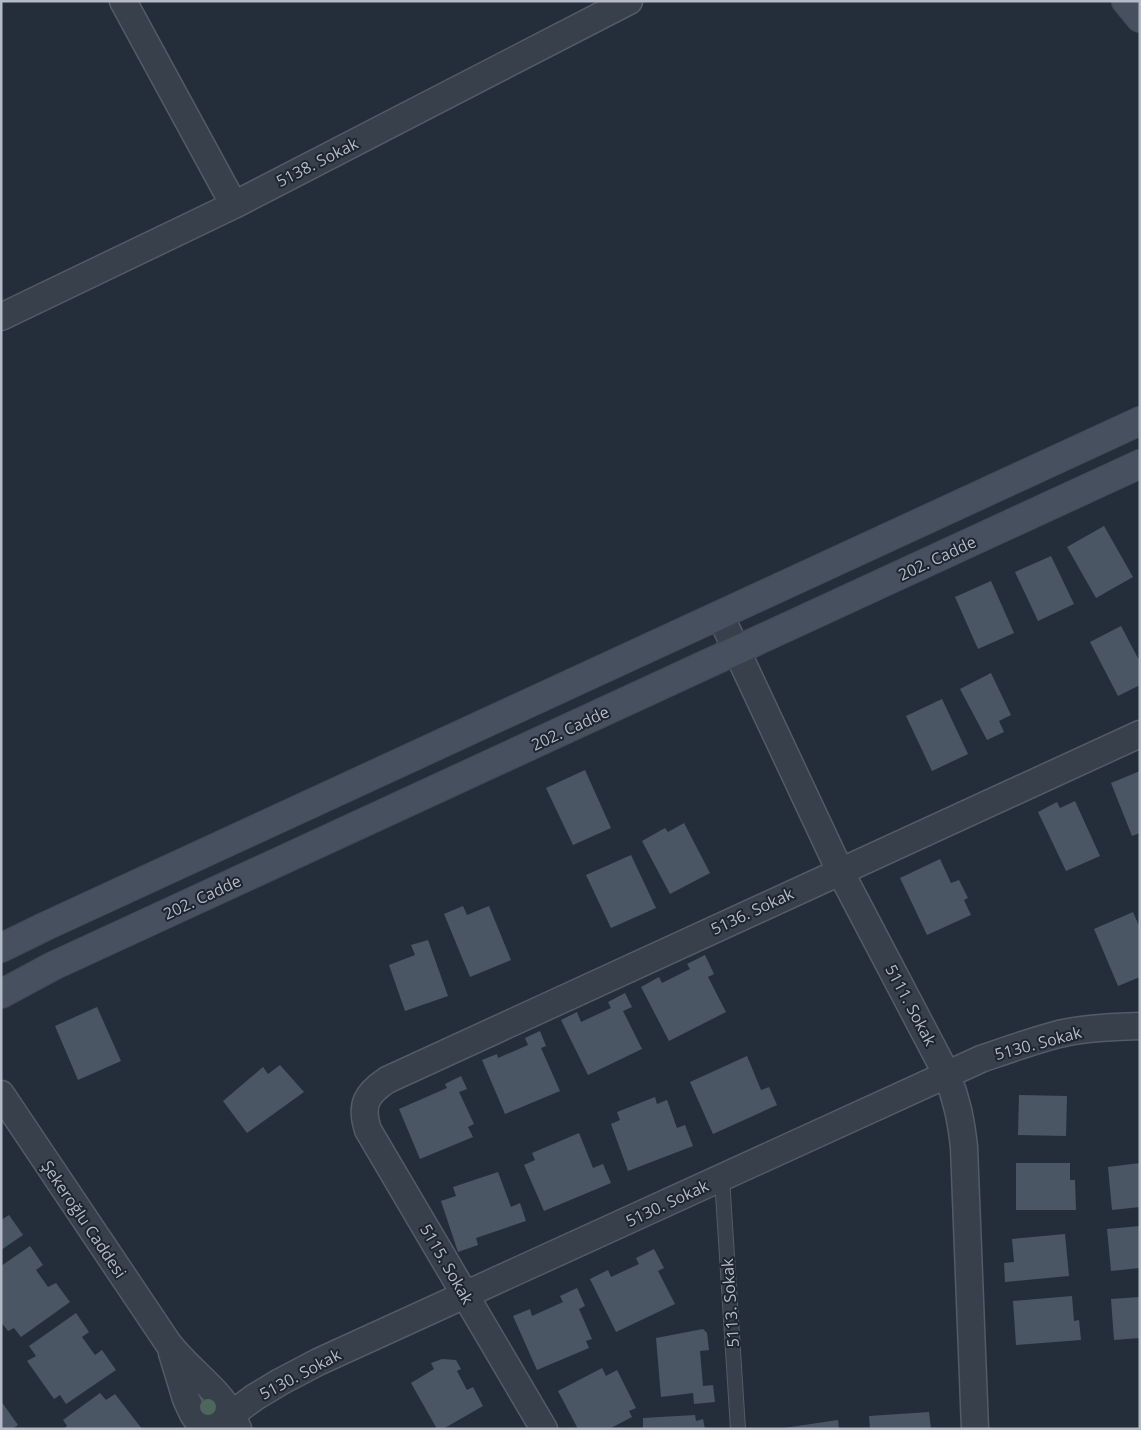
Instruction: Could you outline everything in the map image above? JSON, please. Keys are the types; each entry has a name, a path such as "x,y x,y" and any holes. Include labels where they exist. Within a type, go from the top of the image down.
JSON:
{"main road":[{"path":"1126,1 1140,18"},
{"path":"1,948 1140,421"},
{"name":"202. Cadde","path":"1,994 53,966 1140,464"}],"street":[{"path":"122,1 234,205"},
{"name":"5138. Sokak","path":"1,317 234,205 629,1"},
{"name":"5111. Sokak","path":"720,615 840,871 947,1075 955,1095 961,1119 964,1147 975,1429"},
{"name":"5136. Sokak","path":"369,1095 377,1086 387,1080 1140,734"},
{"name":"5130. Sokak","path":"227,1424 280,1382 318,1362 981,1059 1061,1034 1107,1027 1140,1026"},
{"name":"Şekeroğlu Caddesi","path":"1,1094 168,1344 183,1362 222,1398 227,1424"},
{"name":"5115. Sokak","path":"369,1095 364,1106 364,1117 368,1130 544,1429"},
{"name":"Şekeroğlu Caddesi","path":"168,1344 186,1399 193,1414 204,1429"}],"lane":[{"name":"5113. Sokak","path":"722,1178 738,1429"}],"building":[{"path":"1104,526 1133,577 1096,598 1067,547"},
{"path":"1051,556 1074,604 1038,621 1015,572"},
{"path":"991,581 1014,633 978,649 955,597"},
{"path":"1121,626 1140,662 1140,685 1118,696 1090,642"},
{"path":"991,673 1011,715 999,721 1004,732 987,740 960,689"},
{"path":"942,699 968,754 932,771 906,716"},
{"path":"585,770 611,828 573,845 546,788"},
{"path":"1140,771 1140,833 1132,836 1111,783"},
{"path":"1075,801 1100,856 1066,871 1038,812 1057,802 1060,808"},
{"path":"684,823 710,873 670,894 642,841 665,828 668,832"},
{"path":"631,855 656,908 611,928 586,875"},
{"path":"940,859 951,883 959,880 968,898 964,900 971,915 927,935 900,878"},
{"path":"463,906 467,915 489,906 511,960 470,977 444,914"},
{"path":"1133,912 1140,928 1140,977 1118,986 1094,929"},
{"path":"428,940 448,996 405,1011 389,965 415,955 411,945"},
{"path":"705,955 714,974 708,977 726,1012 669,1041 641,987 659,977 662,983 690,969 687,964"},
{"path":"625,993 632,1007 623,1011 642,1049 588,1075 561,1020 577,1012 581,1022 611,1008 608,1002"},
{"path":"97,1007 121,1061 78,1080 55,1026"},
{"path":"540,1031 546,1046 541,1048 560,1091 505,1114 482,1060 497,1054 498,1058 528,1045 525,1038"},
{"path":"747,1056 761,1090 769,1087 777,1105 713,1134 690,1082"},
{"path":"280,1065 304,1092 247,1133 223,1101 263,1067 268,1074"},
{"path":"461,1076 467,1089 459,1092 474,1124 468,1127 473,1137 420,1159 399,1109 447,1088 445,1084"},
{"path":"1019,1095 1067,1096 1066,1136 1018,1135"},
{"path":"655,1097 657,1104 667,1100 677,1128 685,1125 693,1146 628,1171 611,1124 620,1120 617,1112"},
{"path":"579,1133 593,1168 603,1164 611,1183 544,1211 524,1165 535,1160 532,1153"},
{"path":"1016,1163 1070,1163 1070,1180 1075,1180 1076,1210 1016,1210"},
{"path":"1140,1163 1140,1207 1112,1210 1108,1167"},
{"path":"498,1172 511,1207 520,1203 526,1221 476,1238 478,1245 458,1252 441,1201 456,1196 453,1187"},
{"path":"9,1215 23,1235 1,1250 1,1220"},
{"path":"1140,1226 1140,1268 1111,1271 1107,1229"},
{"path":"1065,1234 1069,1276 1005,1282 1004,1263 1014,1262 1012,1239"},
{"path":"30,1246 43,1265 36,1270 48,1287 56,1283 70,1302 21,1337 14,1328 8,1331 1,1322 1,1266"},
{"path":"654,1249 664,1268 658,1271 675,1304 616,1332 590,1279 608,1270 611,1277 639,1264 636,1258"},
{"path":"577,1288 585,1306 579,1309 592,1339 586,1341 589,1348 537,1370 513,1316 530,1309 532,1316 563,1302 560,1296"},
{"path":"1072,1296 1074,1321 1079,1320 1081,1340 1016,1345 1013,1301"},
{"path":"1140,1297 1140,1338 1114,1340 1111,1299"},
{"path":"76,1313 89,1332 82,1337 95,1355 102,1350 116,1370 66,1404 60,1395 54,1399 27,1361 36,1356 29,1346"},
{"path":"703,1329 707,1333 709,1350 700,1351 703,1386 713,1385 715,1402 694,1404 693,1393 661,1397 656,1338"},
{"path":"442,1359 456,1360 461,1369 457,1371 467,1390 473,1387 483,1406 443,1429 437,1429 411,1383 434,1369 431,1363"},
{"path":"602,1368 606,1376 617,1370 636,1408 629,1411 632,1417 609,1429 578,1429 558,1391"},
{"path":"100,1393 106,1400 115,1394 142,1429 63,1429 67,1426 63,1420"},
{"path":"1,1401 18,1425 12,1429 1,1429"},
{"path":"929,1412 931,1429 870,1429 869,1416"},
{"path":"695,1415 696,1421 703,1419 705,1429 643,1429 643,1418"},
{"path":"838,1420 839,1429 784,1429 784,1428"}]}
